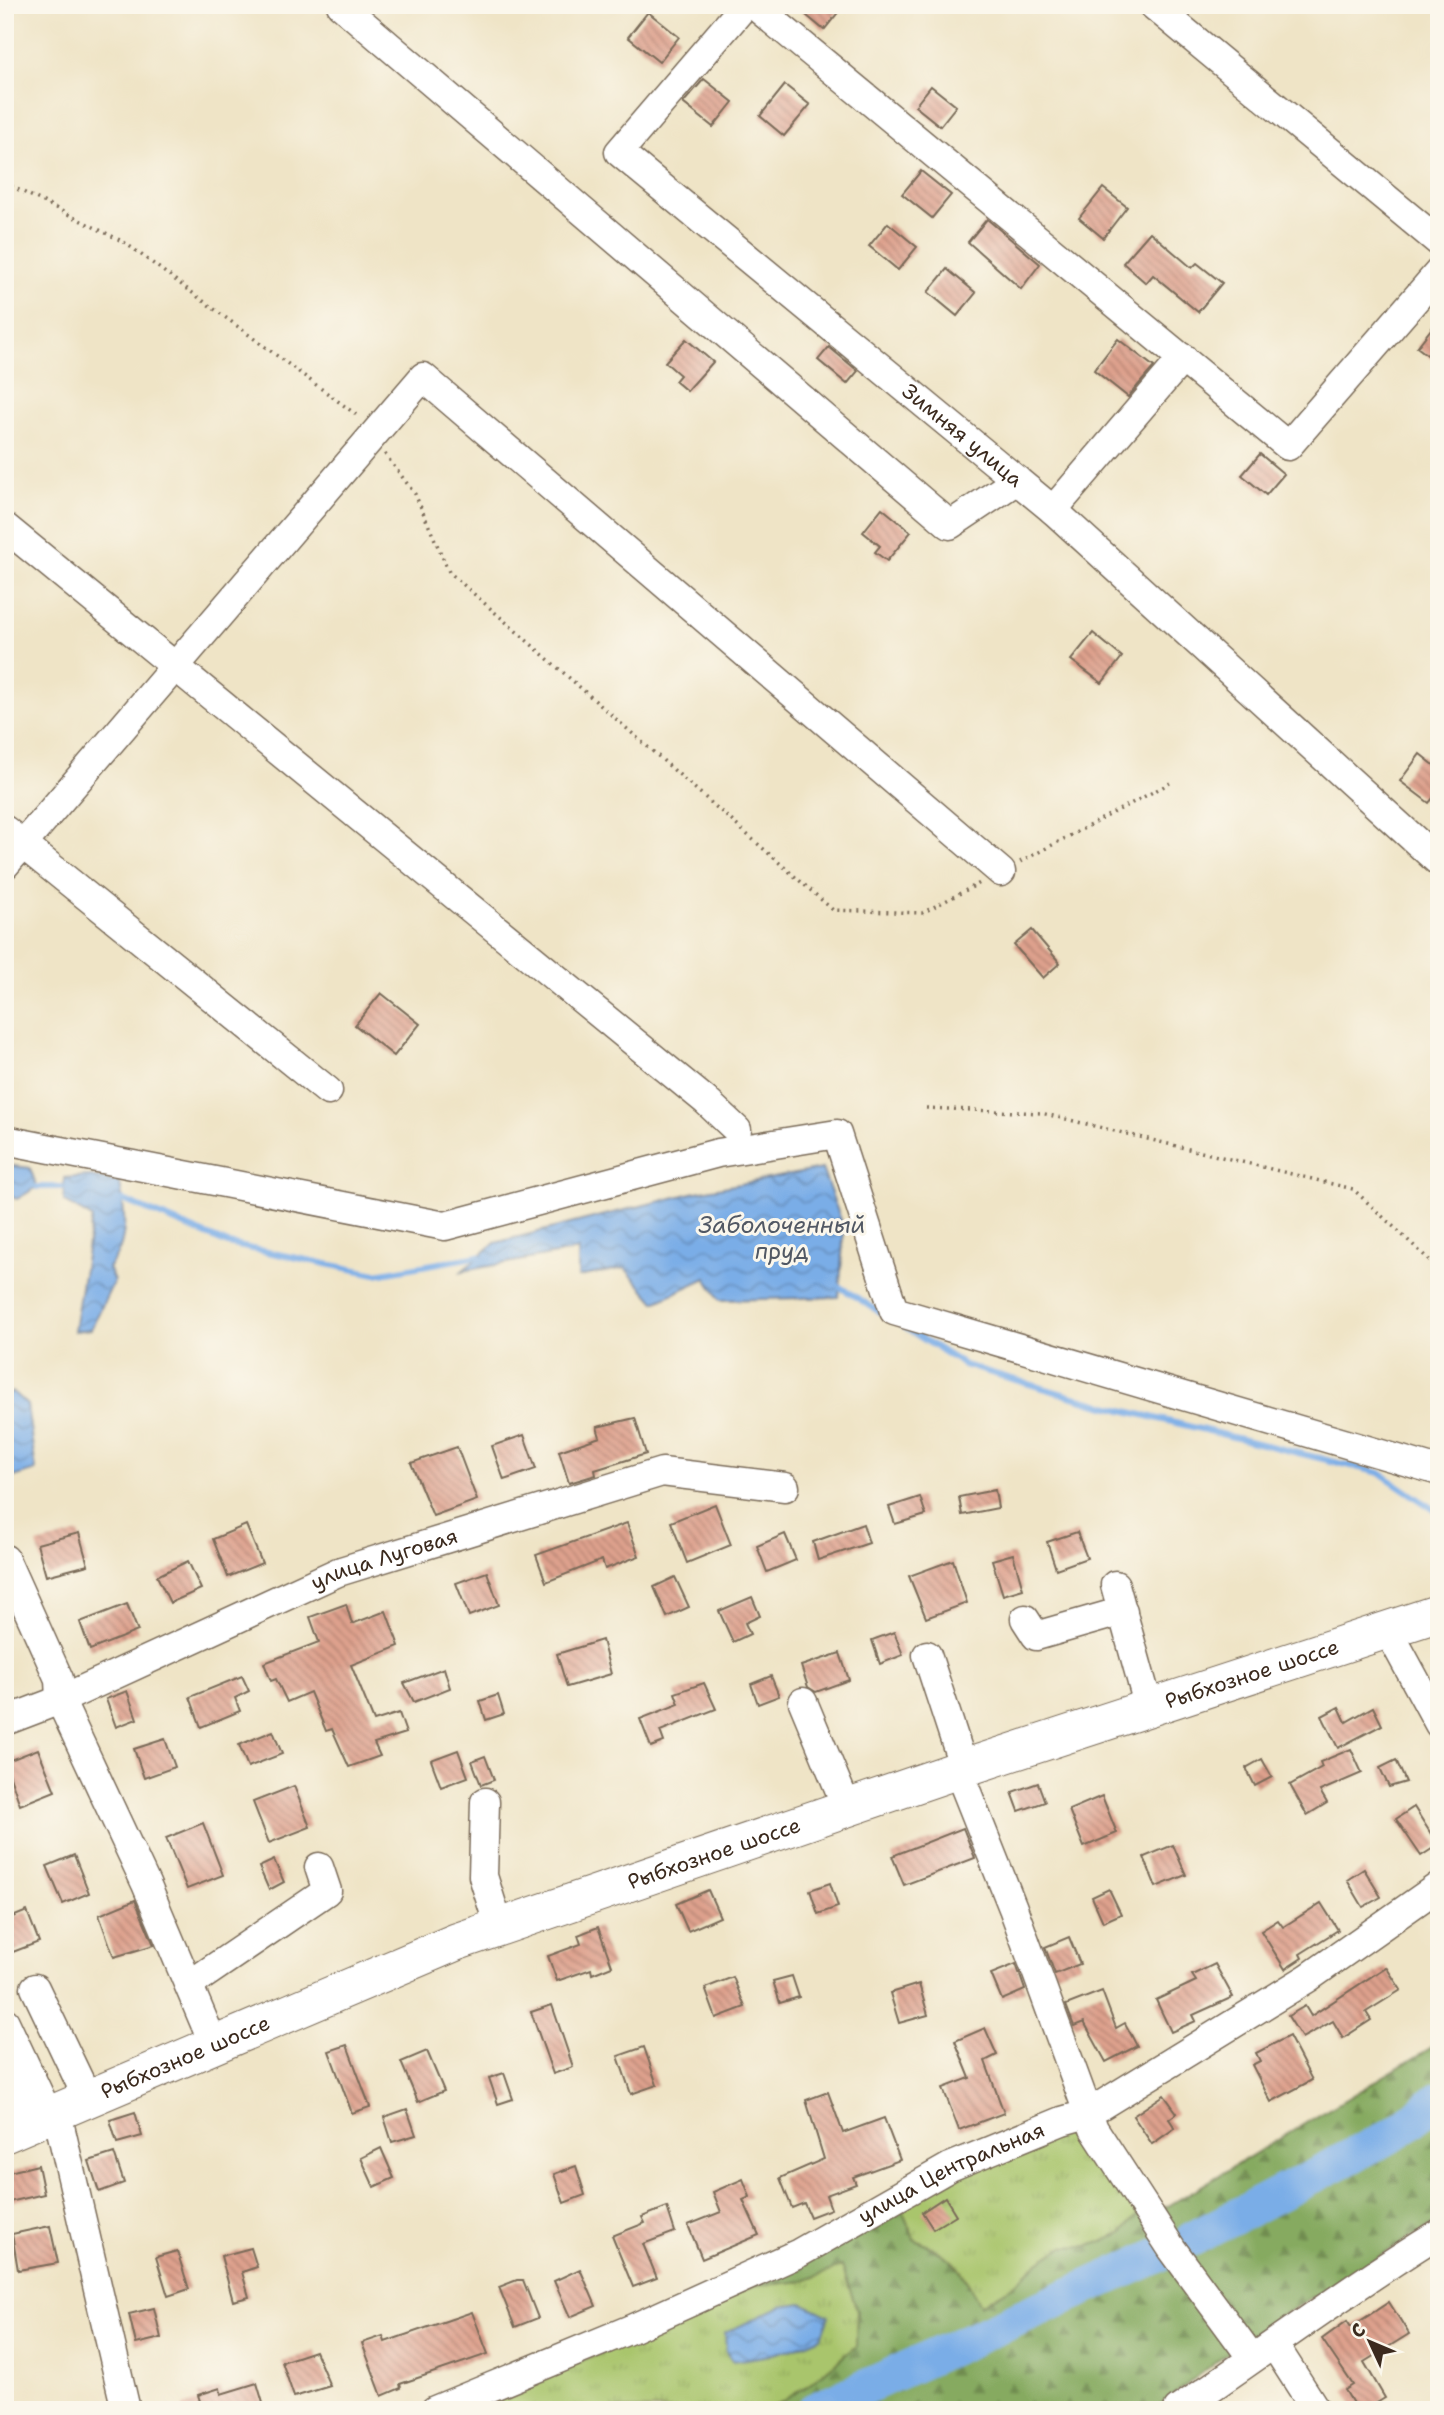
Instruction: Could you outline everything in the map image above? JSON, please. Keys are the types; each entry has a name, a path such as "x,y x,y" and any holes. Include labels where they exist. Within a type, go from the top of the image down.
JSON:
{"main road":[{"name":"Рыбхозное шоссе","path":"46,2117 213,2043 456,1942 961,1769 1439,1614"}],"street":[{"path":"341,5 950,525 1017,480"},
{"name":"Зимняя улица","path":"745,5 619,152 1053,510 1439,862"},
{"path":"754,5 1288,446 1439,272"},
{"path":"1153,5 1439,242"},
{"path":"1053,510 1183,358"},
{"path":"328,1091 11,846 176,665 423,377 1002,872"},
{"path":"5,527 706,1101 737,1130"},
{"path":"5,1140 445,1226 718,1153 837,1135 894,1311 1439,1471"},
{"name":"улица Луговая","path":"5,1721 60,1700 338,1572 662,1472 785,1487"},
{"path":"5,1559 59,1679 60,1700 146,1884 213,2043"},
{"path":"1025,1619 1036,1636 1082,1610 1119,1598 1149,1708"},
{"path":"1388,1630 1439,1724"},
{"path":"927,1656 961,1769 1087,2114 1172,2249 1316,2410"},
{"path":"803,1702 845,1803"},
{"path":"485,1802 483,1876 499,1927"},
{"path":"189,1985 327,1891 319,1867"},
{"name":"улица Центральная","path":"435,2410 619,2334 799,2253 950,2167 1062,2121 1087,2114 1308,1978 1439,1886"},
{"path":"5,2015 38,1994 46,2117"},
{"path":"5,2022 46,2117 126,2410"},
{"path":"5,2076 46,2117"},
{"path":"1178,2410 1264,2352 1362,2280 1439,2233"}],"path":[{"path":"5,183 124,242 357,414 415,494 449,572 833,910 922,913 1170,783"},
{"path":"926,1108 1041,1113 1353,1189 1439,1269"}],"green space":[{"path":"1439,2043 1439,2221 1259,2329 1154,2410 768,2410 809,2385 856,2346 857,2311 842,2266 804,2281 753,2286 899,2203 914,2239 955,2264 980,2305 1013,2286 1039,2262 1062,2247 1090,2246 1122,2234 1138,2215 1143,2216 1168,2206"},
{"path":"1077,2124 1138,2215 1122,2234 1090,2246 1062,2247 1039,2262 1013,2286 979,2306 962,2272 955,2264 939,2251 914,2239 899,2203"},
{"path":"843,2266 857,2311 856,2346 809,2385 768,2410 471,2409 753,2286 804,2281"}],"water":[{"path":"5,1165 30,1168 37,1187 17,1199 5,1195"},
{"name":"Заболоченный пруд","path":"822,1169 844,1228 839,1297 720,1300 706,1278 655,1302 625,1268 578,1277 578,1250 462,1271 495,1243 696,1192"},
{"path":"90,1176 120,1183 123,1238 108,1268 114,1281 91,1329 74,1331 92,1218 64,1201 64,1178"},
{"path":"13,1392 27,1405 36,1470 5,1480 5,1394"},
{"path":"802,2303 829,2316 821,2337 778,2353 733,2361 726,2350 725,2333 781,2306"}],"building":[{"path":"794,5 844,5 824,30"},
{"path":"648,12 679,37 659,62 628,37"},
{"path":"704,79 733,102 713,127 683,103"},
{"path":"785,85 810,105 784,136 760,116"},
{"path":"931,86 956,106 940,126 915,106"},
{"path":"921,171 951,195 932,218 902,194"},
{"path":"1103,188 1127,207 1103,238 1079,218"},
{"path":"987,219 1040,264 1021,289 968,242"},
{"path":"888,223 917,247 898,270 869,246"},
{"path":"1150,232 1192,268 1197,263 1222,283 1198,312 1153,275 1146,283 1123,263"},
{"path":"947,269 976,293 957,316 928,292"},
{"path":"1439,319 1439,364 1417,347"},
{"path":"686,339 713,362 687,391 675,381 680,375 665,362"},
{"path":"1118,339 1154,367 1128,397 1094,370"},
{"path":"829,347 858,371 847,384 818,360"},
{"path":"1260,454 1284,474 1266,495 1242,475"},
{"path":"882,508 911,532 887,561 875,552 880,546 863,532"},
{"path":"1093,633 1122,657 1102,683 1071,660"},
{"path":"1420,754 1439,769 1439,791 1429,803 1400,781"},
{"path":"1032,930 1060,963 1043,978 1014,945"},
{"path":"381,993 420,1024 394,1056 355,1025"},
{"path":"635,1418 646,1454 595,1470 596,1475 569,1483 559,1451 600,1437 597,1427"},
{"path":"524,1435 536,1469 504,1480 492,1446"},
{"path":"457,1447 477,1500 433,1516 411,1463"},
{"path":"995,1490 998,1508 962,1515 959,1497"},
{"path":"920,1497 926,1515 895,1524 889,1507"},
{"path":"715,1504 731,1545 687,1563 671,1522"},
{"path":"627,1523 639,1556 605,1569 602,1560 546,1582 536,1555"},
{"path":"863,1524 869,1543 818,1560 813,1542"},
{"path":"246,1525 262,1563 228,1577 213,1539"},
{"path":"1077,1532 1087,1558 1056,1569 1047,1542"},
{"path":"79,1533 88,1565 46,1576 37,1544"},
{"path":"785,1534 796,1560 767,1572 757,1546"},
{"path":"1013,1554 1023,1589 1003,1595 992,1560"},
{"path":"953,1560 967,1603 926,1618 909,1576"},
{"path":"188,1561 201,1589 170,1603 157,1576"},
{"path":"487,1572 499,1605 469,1616 456,1583"},
{"path":"675,1577 689,1607 667,1617 654,1587"},
{"path":"752,1597 760,1616 745,1623 750,1634 733,1642 719,1611"},
{"path":"127,1604 138,1631 90,1650 80,1622"},
{"path":"346,1604 352,1624 386,1611 399,1646 351,1665 374,1721 399,1713 406,1733 374,1743 380,1756 349,1767 332,1729 326,1731 310,1692 287,1702 276,1679 271,1681 264,1663 319,1642 310,1617"},
{"path":"894,1632 903,1655 880,1664 872,1640"},
{"path":"602,1640 611,1674 567,1687 557,1654"},
{"path":"840,1653 849,1680 816,1692 808,1687 801,1666"},
{"path":"444,1668 450,1688 414,1702 404,1683"},
{"path":"242,1676 249,1691 235,1698 240,1711 201,1727 190,1697"},
{"path":"771,1676 779,1696 758,1704 751,1684"},
{"path":"704,1683 716,1709 660,1731 664,1742 651,1747 640,1719 679,1704 675,1693"},
{"path":"127,1691 137,1719 116,1727 106,1699"},
{"path":"498,1695 504,1714 486,1720 480,1701"},
{"path":"1339,1707 1346,1722 1373,1707 1382,1725 1338,1748 1322,1716"},
{"path":"273,1731 282,1754 248,1767 239,1745"},
{"path":"165,1739 175,1767 144,1778 134,1749"},
{"path":"38,1749 55,1791 20,1805 5,1762"},
{"path":"1351,1749 1362,1773 1320,1791 1327,1803 1307,1815 1290,1785 1322,1767 1320,1762"},
{"path":"458,1750 468,1777 441,1787 431,1760"},
{"path":"485,1756 494,1780 481,1785 472,1761"},
{"path":"1262,1759 1272,1777 1255,1786 1246,1768"},
{"path":"1396,1760 1406,1782 1389,1787 1380,1768"},
{"path":"1038,1783 1045,1802 1019,1811 1012,1792"},
{"path":"294,1786 310,1827 269,1843 253,1802"},
{"path":"1102,1796 1117,1833 1084,1847 1069,1810"},
{"path":"1414,1807 1438,1845 1421,1856 1396,1819"},
{"path":"203,1823 223,1875 187,1889 166,1838"},
{"path":"963,1828 975,1858 904,1885 892,1856"},
{"path":"1173,1845 1186,1875 1156,1887 1144,1857"},
{"path":"74,1855 89,1893 63,1904 47,1866"},
{"path":"274,1860 284,1882 269,1890 259,1867"},
{"path":"1364,1869 1381,1897 1363,1907 1347,1880"},
{"path":"830,1883 838,1907 818,1914 810,1890"},
{"path":"1109,1889 1121,1914 1103,1922 1092,1897"},
{"path":"708,1890 720,1917 688,1931 676,1904"},
{"path":"135,1900 154,1945 114,1957 99,1915"},
{"path":"1321,1903 1338,1930 1300,1954 1302,1958 1285,1969 1261,1931 1278,1920 1283,1927"},
{"path":"27,1911 39,1942 5,1955 5,1920"},
{"path":"598,1927 612,1966 592,1974 591,1969 557,1981 548,1956 581,1944 578,1935"},
{"path":"1069,1937 1080,1964 1055,1974 1045,1947"},
{"path":"1016,1964 1025,1990 1002,2000 991,1974"},
{"path":"1215,1964 1233,1997 1193,2015 1196,2021 1171,2032 1156,2000 1196,1981 1192,1975"},
{"path":"1386,1967 1401,1990 1366,2012 1371,2020 1343,2038 1333,2021 1302,2038 1288,2016 1305,2006 1311,2016"},
{"path":"792,1976 799,1997 780,2003 773,1981"},
{"path":"733,1977 745,2007 716,2018 705,1988"},
{"path":"919,1984 928,2015 899,2023 890,1993"},
{"path":"1102,1991 1116,2028 1125,2023 1137,2046 1106,2062 1084,2022 1074,2026 1066,2005"},
{"path":"552,2005 573,2067 553,2074 531,2012"},
{"path":"985,2028 997,2055 985,2061 1004,2113 959,2130 943,2088 970,2078 955,2041"},
{"path":"1289,2036 1312,2080 1271,2102 1252,2065 1260,2061 1256,2053"},
{"path":"347,2045 370,2107 352,2113 329,2051"},
{"path":"644,2047 657,2085 631,2094 618,2056"},
{"path":"427,2051 444,2091 418,2102 401,2062"},
{"path":"504,2073 513,2099 498,2104 489,2078"},
{"path":"828,2092 843,2133 884,2118 900,2160 853,2177 856,2184 826,2195 831,2209 810,2217 804,2203 792,2208 780,2178 824,2159 806,2100"},
{"path":"1164,2095 1177,2113 1169,2119 1175,2128 1152,2144 1133,2116"},
{"path":"407,2109 416,2135 392,2142 384,2117"},
{"path":"135,2112 142,2136 117,2143 110,2120"},
{"path":"381,2148 394,2178 374,2187 361,2158"},
{"path":"114,2153 124,2183 99,2192 89,2161"},
{"path":"38,2165 44,2194 5,2203 5,2173"},
{"path":"576,2166 585,2195 564,2203 554,2174"},
{"path":"743,2179 750,2197 743,2200 759,2235 702,2259 688,2225 721,2212 713,2192"},
{"path":"945,2197 956,2215 933,2229 922,2212"},
{"path":"667,2207 675,2232 643,2244 657,2278 633,2287 612,2236 645,2223 642,2217"},
{"path":"50,2226 58,2263 18,2270 12,2234"},
{"path":"251,2248 257,2267 242,2272 249,2297 233,2301 221,2256"},
{"path":"177,2251 189,2289 168,2296 156,2257"},
{"path":"580,2269 596,2306 570,2317 554,2281"},
{"path":"523,2280 538,2318 515,2327 499,2287"},
{"path":"1389,2302 1409,2334 1364,2362 1385,2398 1365,2410 1357,2410 1345,2390 1353,2385 1322,2339 1347,2321 1351,2327"},
{"path":"154,2308 161,2338 136,2344 129,2314"},
{"path":"472,2312 488,2354 400,2384 401,2388 382,2396 362,2343 383,2336 385,2342"},
{"path":"315,2351 330,2386 294,2397 282,2362"},
{"path":"257,2383 265,2410 183,2410 183,2406 200,2401 198,2395 220,2388 221,2394"}],"waterway":[{"path":"37,1187 62,1187"},
{"path":"123,1200 228,1244 376,1274 479,1256"},
{"path":"840,1287 886,1316"},
{"path":"901,1325 964,1365 1094,1403 1380,1473 1439,1513"},
{"path":"1192,2239 1396,2133 1439,2099"},
{"path":"814,2410 1172,2249"}]}
